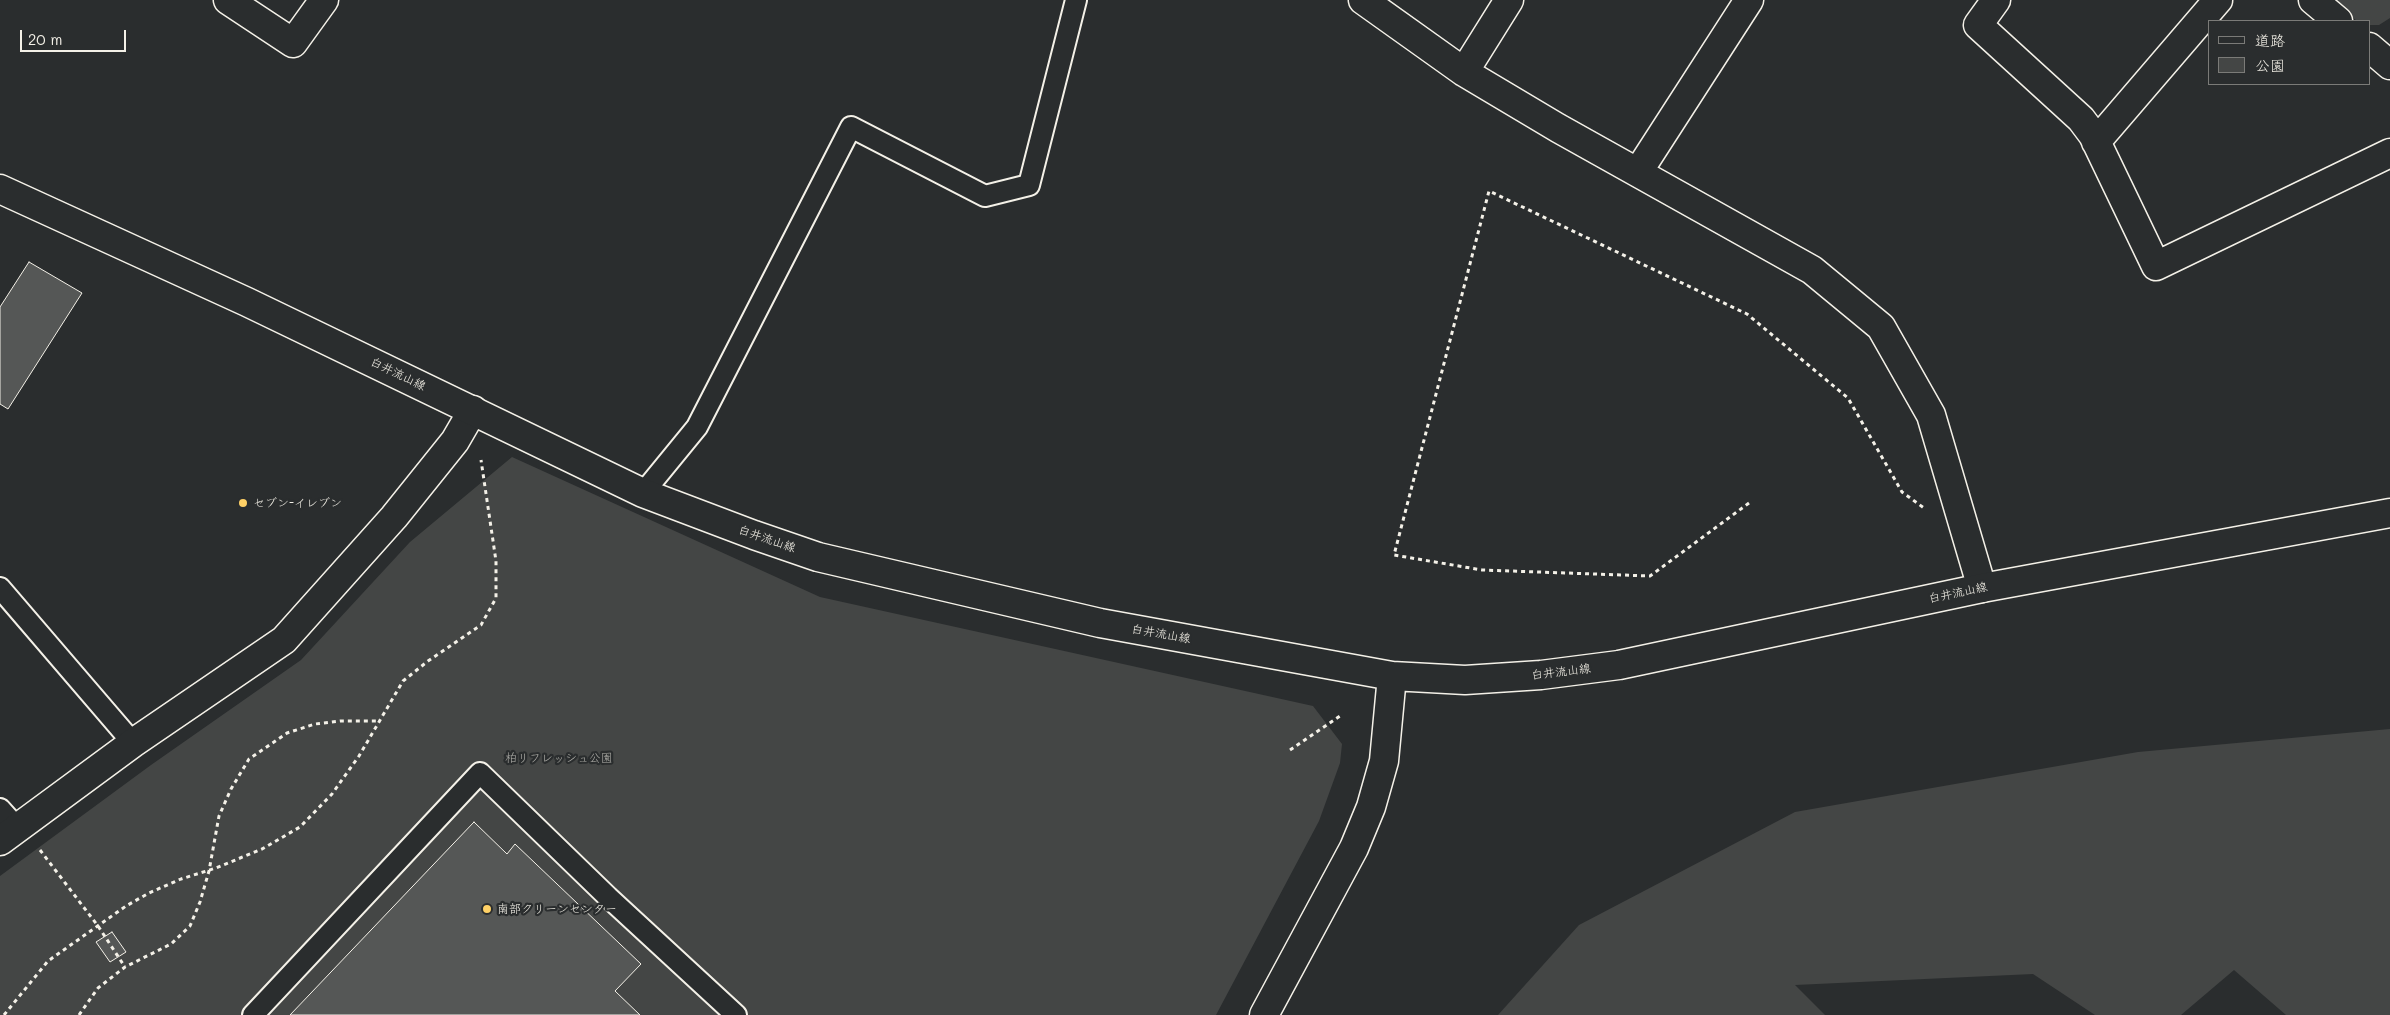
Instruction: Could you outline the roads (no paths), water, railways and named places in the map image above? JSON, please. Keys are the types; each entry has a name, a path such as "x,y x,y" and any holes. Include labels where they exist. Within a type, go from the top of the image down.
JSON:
{"street":[{"path":"228,0 293,43 324,0"},
{"path":"1363,0 1464,72 1558,128 1812,270 1881,327 1931,415 1982,588"},
{"path":"1464,72 1509,0"},
{"path":"1638,172 1749,0"},
{"path":"1996,0 1978,25 2081,119 2096,142 2156,266 2390,153"},
{"path":"2096,142 2218,0"},
{"path":"2313,0 2337,20"},
{"name":"白井流山線","path":"0,189 247,302 643,493 818,557 1100,623 1392,676 1465,680 1541,675 1619,665 1982,588 2390,513"},
{"path":"13,830 133,743 284,640 406,502 455,441 473,410"},
{"path":"1264,1015 1354,848 1370,807 1384,761 1392,676"}],"lane":[{"path":"643,493 697,427 851,127 985,196 1029,185 1076,0"},
{"path":"0,588 133,743"},
{"path":"253,1015 480,773 736,1015"}],"place":[{"name":"セブン-イレブン","path":"243,503"},
{"name":"南部クリーンセンター","path":"487,909"}],"park label":[{"name":"柏リフレッシュ公園","path":"559,758"}]}
